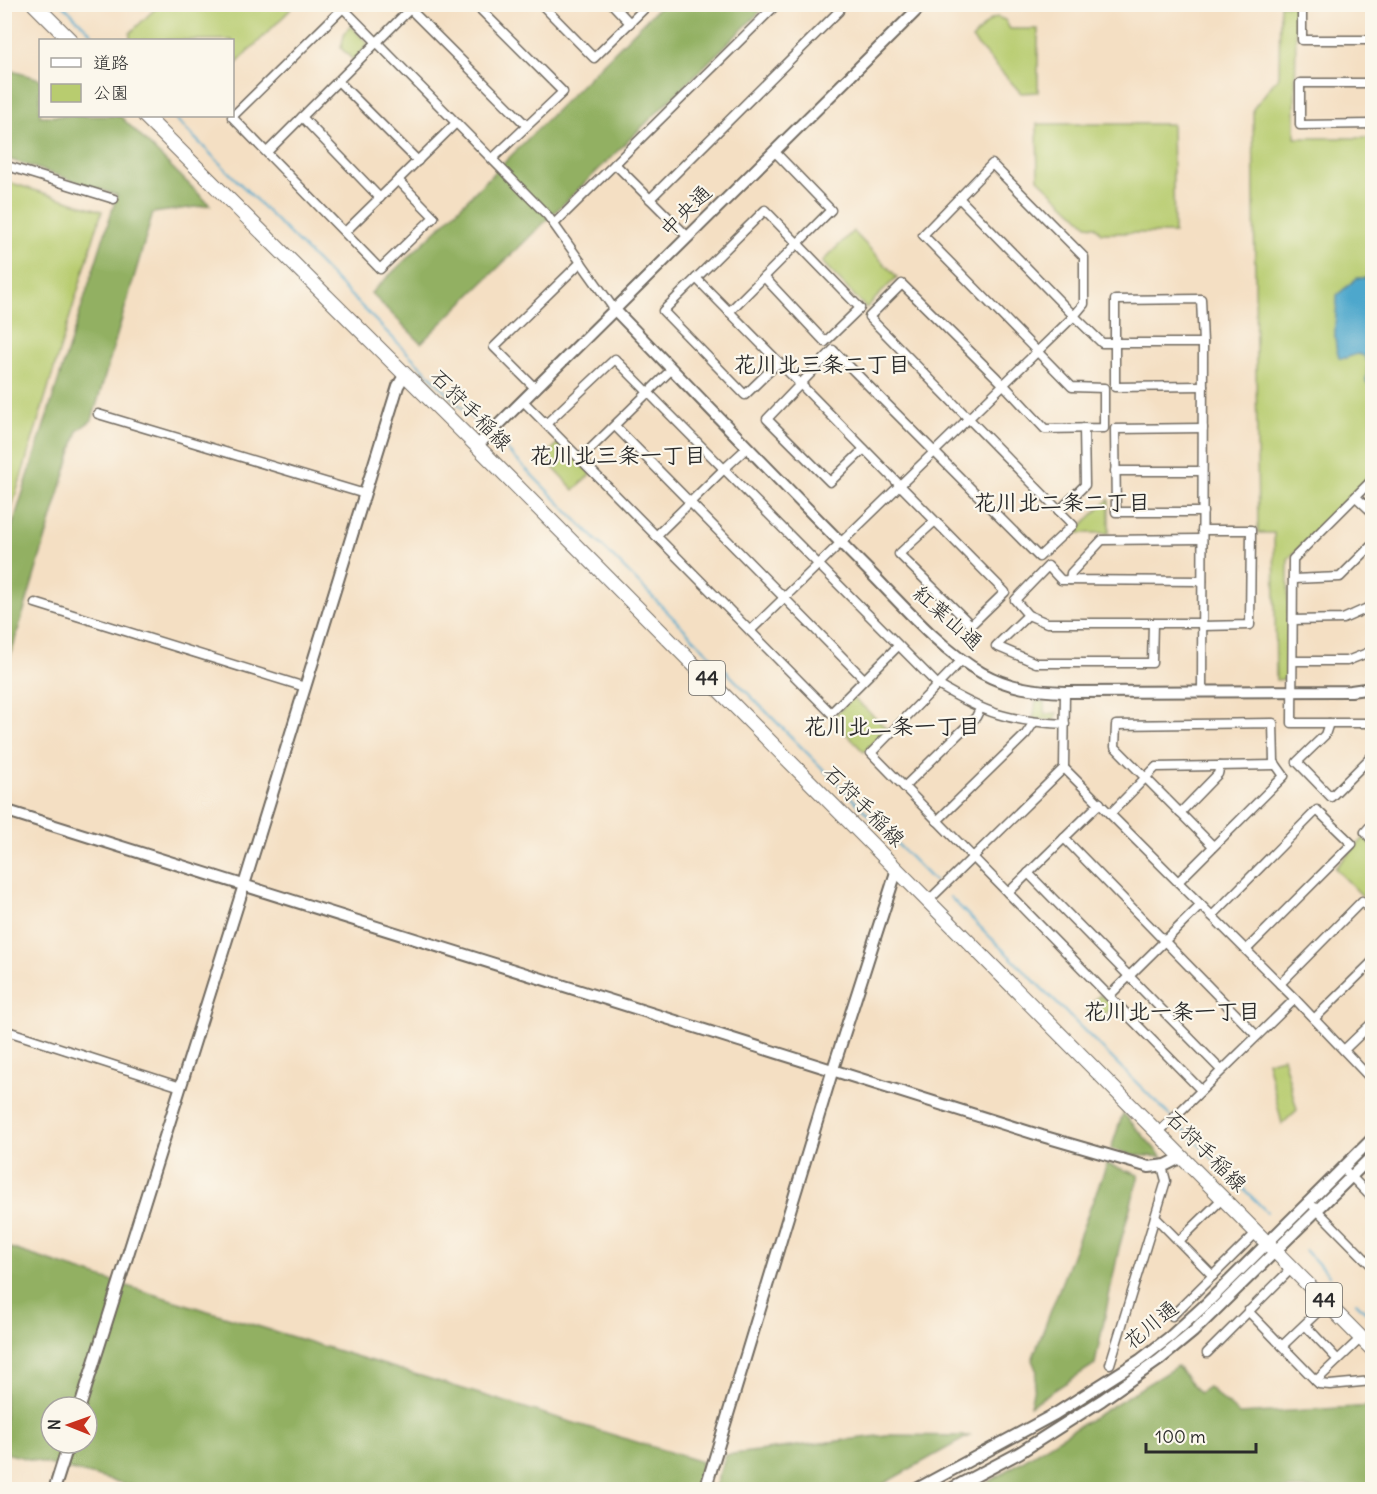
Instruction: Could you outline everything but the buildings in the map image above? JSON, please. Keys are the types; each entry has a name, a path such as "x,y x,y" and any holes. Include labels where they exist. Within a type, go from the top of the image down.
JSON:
{"main road":[{"path":"34,4 69,39"},
{"name":"石狩手稲線","path":"146,117 477,446 897,870 933,896 1164,1128 1182,1157 1372,1349"}],"street":[{"path":"475,4 563,92 492,159"},
{"path":"542,4 594,58 649,4"},
{"path":"612,4 630,23"},
{"path":"554,224 777,4"},
{"name":"中央通","path":"477,446 923,4"},
{"path":"1302,4 1302,40 1372,40"},
{"path":"234,115 341,6 554,224 614,309"},
{"path":"267,152 410,6 527,126"},
{"path":"650,199 839,11"},
{"path":"338,81 417,161"},
{"path":"1372,83 1300,83 1300,124 1372,124"},
{"path":"232,117 380,269 434,216 398,180"},
{"path":"302,117 380,198"},
{"path":"345,232 456,123"},
{"path":"729,312 831,210 774,152"},
{"path":"615,164 687,237"},
{"path":"750,631 899,484 934,451 968,418 1003,384 1038,350 1074,316 1084,304 1083,257 992,164 923,235 1038,350 1072,387 1104,388 1104,428 1045,429 1003,384 902,284 869,317 968,418 1059,512 1073,525 1039,557 934,451 833,350 767,419 830,482 864,449"},
{"path":"4,165 114,199"},
{"path":"959,198 1102,343 1203,343"},
{"path":"764,277 825,342 860,308 765,210 663,311 745,395 779,362"},
{"path":"536,389 494,347 581,262"},
{"path":"696,278 1005,592 971,625 899,554 935,521"},
{"path":"1202,692 1202,471 1203,428 1203,386 1203,343 1202,298 1115,300 1114,387 1203,386"},
{"name":"紅葉山通","path":"614,309 840,542 944,645 962,660 988,676 1032,691 1065,692 1351,691 1372,687"},
{"path":"546,424 615,359 938,685 980,709 1009,719 1065,724"},
{"path":"580,459 672,369"},
{"path":"84,1395 398,386 405,374"},
{"path":"523,401 831,713 898,646"},
{"path":"98,414 365,494"},
{"path":"615,426 864,679"},
{"path":"1059,512 1085,485 1084,428"},
{"path":"1203,428 1115,429 1116,512 1203,512"},
{"path":"656,536 748,447"},
{"path":"1115,471 1202,471"},
{"path":"1372,480 1293,560 1292,691 1292,723 1372,723"},
{"path":"1356,497 1372,512"},
{"path":"1070,580 1071,573 1102,540 1251,530 1250,625 1047,623 1028,615 1015,600 1048,566 1061,580 1202,581"},
{"path":"1293,579 1340,578 1372,545"},
{"path":"35,603 305,687"},
{"path":"1293,620 1342,619 1372,606"},
{"path":"1028,615 996,646 1036,663 1152,663 1153,623"},
{"path":"1293,661 1347,661 1372,651"},
{"path":"962,660 871,753 1201,1090"},
{"path":"933,896 1064,768 1065,692"},
{"path":"904,787 976,717 980,709"},
{"path":"938,821 1026,734 1034,722"},
{"path":"1178,882 1284,776 1274,762 1273,723 1116,725 1115,747 1213,846"},
{"path":"1329,723 1325,735 1297,762 1331,797 1372,756"},
{"path":"1110,814 1156,767 1276,765"},
{"path":"1180,813 1218,774 1220,766"},
{"path":"1064,768 1295,999 1372,1080"},
{"path":"1008,893 1100,803"},
{"path":"4,810 1042,1136 1149,1167 1162,1166 1182,1157"},
{"path":"1212,916 1317,810 1352,844 1246,950"},
{"path":"1372,824 1365,832 1372,840"},
{"path":"1064,838 1257,1036"},
{"path":"705,1490 833,1069 897,870"},
{"path":"1028,873 1221,1070"},
{"path":"1280,984 1362,902 1372,912"},
{"path":"1109,996 1201,905"},
{"path":"1314,1019 1372,962"},
{"path":"1164,1128 1295,999"},
{"path":"1344,1050 1372,1023"},
{"path":"4,1030 181,1087"},
{"name":"花川通","path":"915,1490 1055,1414 1140,1360 1205,1305 1372,1139"},
{"name":"花川通","path":"949,1490 1019,1453 1130,1381 1193,1332 1267,1242 1317,1210 1372,1156"},
{"path":"1110,1364 1166,1181 1162,1166"},
{"path":"1343,1168 1372,1198"},
{"path":"1179,1242 1223,1198"},
{"path":"1308,1201 1372,1266"},
{"path":"1155,1217 1213,1276"},
{"path":"1172,1316 1213,1276 1267,1242"},
{"path":"1207,1353 1292,1268"},
{"path":"1282,1346 1327,1303"},
{"path":"1248,1311 1318,1384 1372,1382"},
{"path":"1305,1325 1338,1360"},
{"path":"1316,1381 1361,1338"},
{"path":"54,1490 65,1455"}],"green space":[{"path":"159,4 295,5 234,66 234,39 130,39 130,33"},
{"path":"661,5 767,5 421,343 371,293"},
{"path":"1280,5 1296,5 1295,138 1372,138 1372,474 1288,559 1288,679 1276,680 1274,533 1258,533 1253,109 1279,76"},
{"path":"997,17 1005,20 1010,29 1038,29 1038,92 1021,93 972,39 990,20"},
{"path":"351,26 367,43 367,46 353,60 341,48 345,32"},
{"path":"5,69 39,79 39,117 121,117 210,205 153,213 92,420 78,430 5,674 5,549 117,195 5,158"},
{"path":"1037,124 1172,124 1174,233 1101,233 1095,226 1087,225 1038,179"},
{"path":"4,181 102,211 5,530"},
{"path":"853,231 897,277 866,308 822,262"},
{"path":"559,442 591,474 574,490 544,458"},
{"path":"1109,499 1109,533 1074,533"},
{"path":"853,697 887,729 864,752 832,719"},
{"path":"1036,701 1045,702 1045,714 1057,713 1055,720 1033,719"},
{"path":"1364,838 1372,846 1372,906 1335,868"},
{"path":"1100,995 1114,1006 1098,1021 1086,1009"},
{"path":"1283,1057 1297,1110 1282,1124 1267,1061"},
{"path":"1123,1113 1162,1157 1132,1155 1111,1149"},
{"path":"1107,1164 1139,1175 1119,1248 1095,1364 1030,1406 1037,1372 1032,1360"},
{"path":"4,1246 136,1289 702,1462 696,1489 149,1490 5,1453"},
{"path":"1177,1366 1199,1393 1208,1387 1239,1414 1372,1406 1372,1489 977,1489"},
{"path":"886,1435 969,1436 874,1489 714,1489 726,1455"}],"water":[{"path":"1357,278 1366,278 1372,282 1372,390 1366,381 1368,363 1364,356 1357,354 1343,359 1339,358 1335,342 1337,295"}],"waterway":[{"path":"62,4 97,39"},
{"path":"174,117 477,423"},
{"path":"503,446 934,881"},
{"path":"950,897 1171,1117"},
{"path":"1175,1121 1267,1212"},
{"path":"1305,1250 1330,1276"},
{"path":"1356,1302 1372,1318"}],"district":[{"name":"花川北三条二丁目","path":"822,364"},
{"name":"花川北三条一丁目","path":"618,455"},
{"name":"花川北二条二丁目","path":"1062,502"},
{"name":"花川北二条一丁目","path":"892,726"},
{"name":"花川北一条一丁目","path":"1172,1011"}]}
